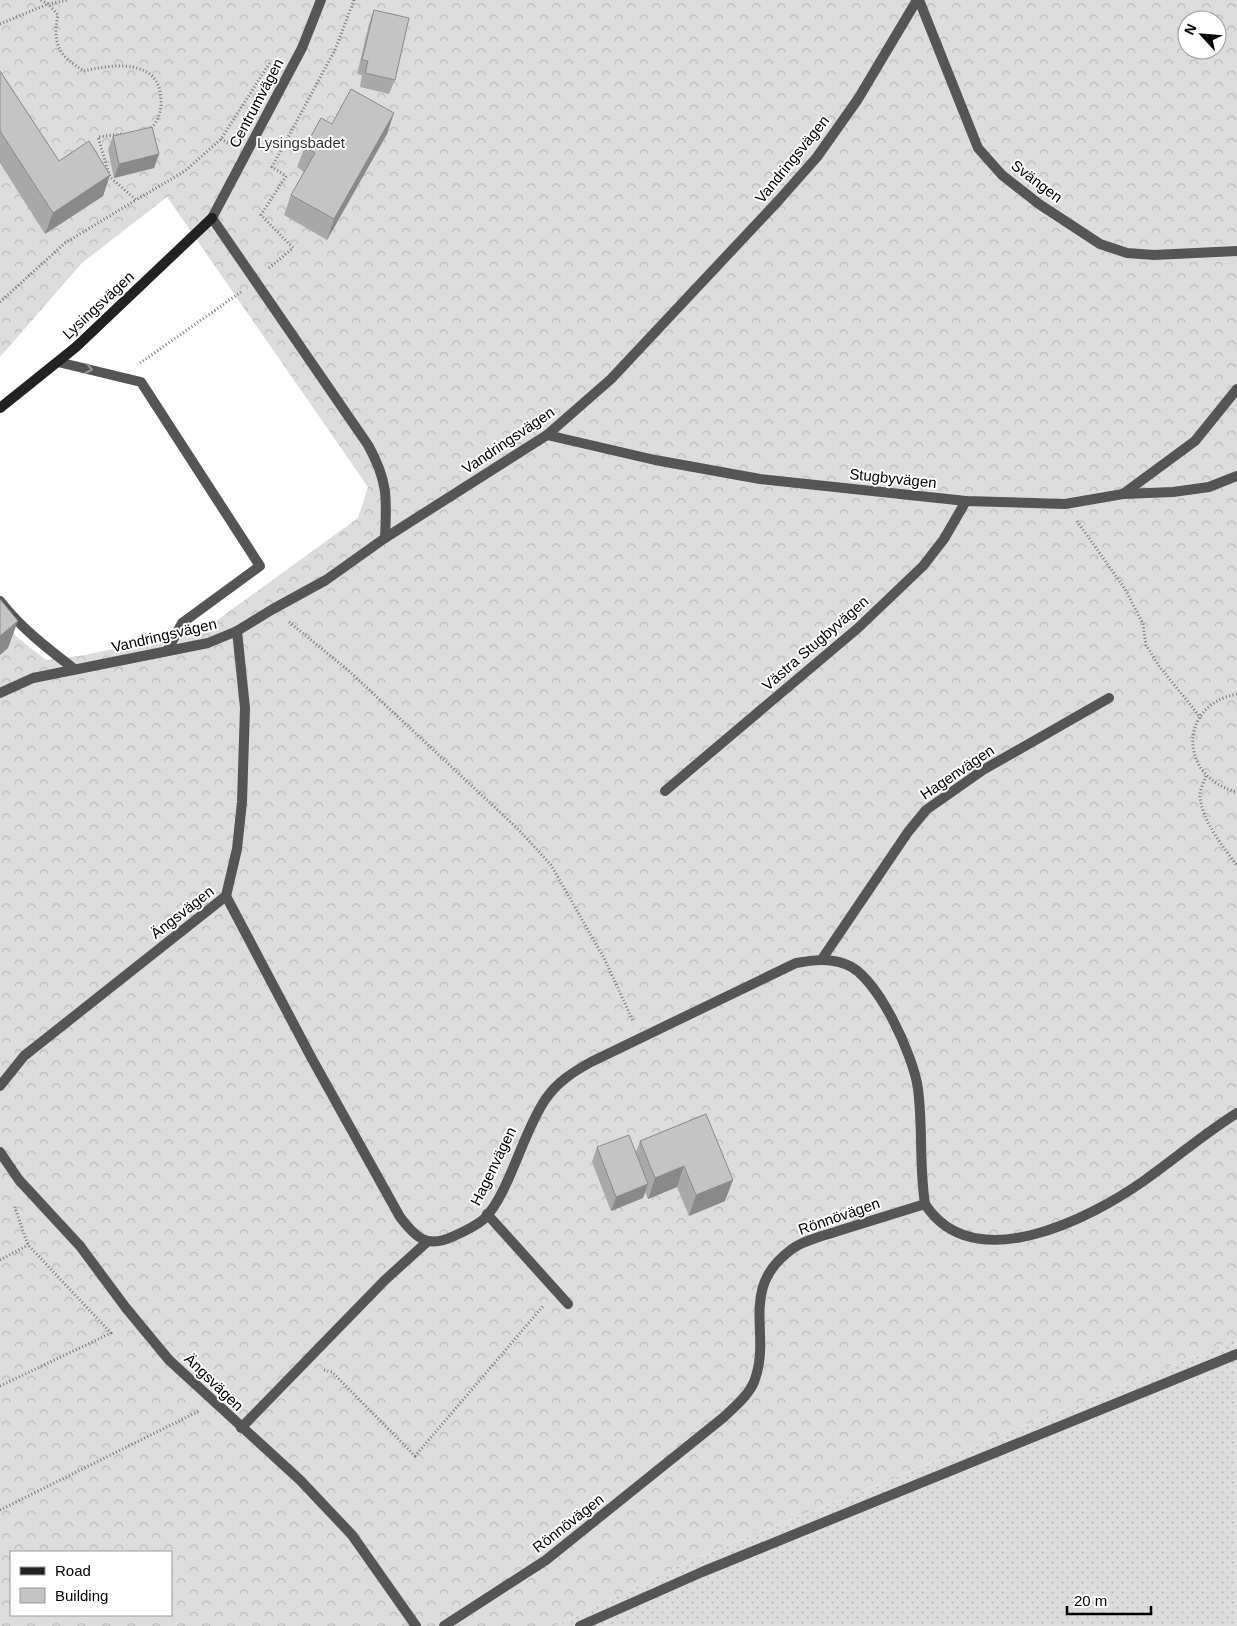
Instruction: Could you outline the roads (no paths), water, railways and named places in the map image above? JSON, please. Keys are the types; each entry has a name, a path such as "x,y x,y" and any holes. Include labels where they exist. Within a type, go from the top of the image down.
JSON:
{"street":[{"name":"Lysingsvägen","path":"0,408 58,362 212,218"}],"lane":[{"name":"Centrumvägen","path":"212,218 302,48 321,0"},
{"name":"Svängen","path":"918,0 978,148 1002,175 1039,204 1100,244 1127,253 1154,255 1237,250"},
{"name":"Vandringsvägen","path":"0,693 33,678 73,668 208,643 237,631 273,608 326,580 385,538 547,435 611,379 817,157 858,99 918,0"},
{"path":"212,218 368,445 379,465 386,487 385,538"},
{"path":"58,362 141,382 260,566 182,623 167,651"},
{"path":"1123,494 1195,441 1237,389"},
{"name":"Stugbyvägen","path":"547,435 655,460 760,478 966,500 1065,504 1123,494 1173,492 1209,487 1237,476"},
{"name":"Västra Stugbyvägen","path":"665,791 858,628 923,566 944,539 966,500"},
{"path":"0,601 13,618 37,640 73,668"},
{"name":"Ängsvägen","path":"0,1086 24,1056 226,896 237,849 242,802 245,708 237,631"},
{"name":"Hagenvägen","path":"822,959 908,832 926,810 983,770 1109,698"},
{"path":"226,896 311,1057 400,1217 413,1234 427,1242 385,1280 241,1428"},
{"name":"Hagenvägen","path":"427,1242 443,1241 483,1220 505,1184 530,1124 545,1099 564,1078 640,1038 796,963 822,959 846,964 860,972 898,1029 908,1053 918,1087 922,1122 921,1176 925,1204"},
{"path":"925,1204 933,1216 945,1226 964,1236 982,1241 1008,1240 1048,1230 1101,1208 1137,1186 1215,1127 1237,1113"},
{"name":"Ängsvägen","path":"0,1152 19,1180 80,1246 126,1308 169,1360 241,1428 300,1480 352,1535 416,1626"},
{"name":"Rönnövägen","path":"444,1626 546,1560 724,1417 741,1401 753,1384 759,1364 758,1314 760,1296 766,1277 779,1260 793,1248 812,1240 925,1204"},
{"path":"487,1214 568,1304"},
{"path":"580,1626 702,1572 1237,1354"}],"park label":[{"name":"Lysingsbadet","path":"301,142"}]}
